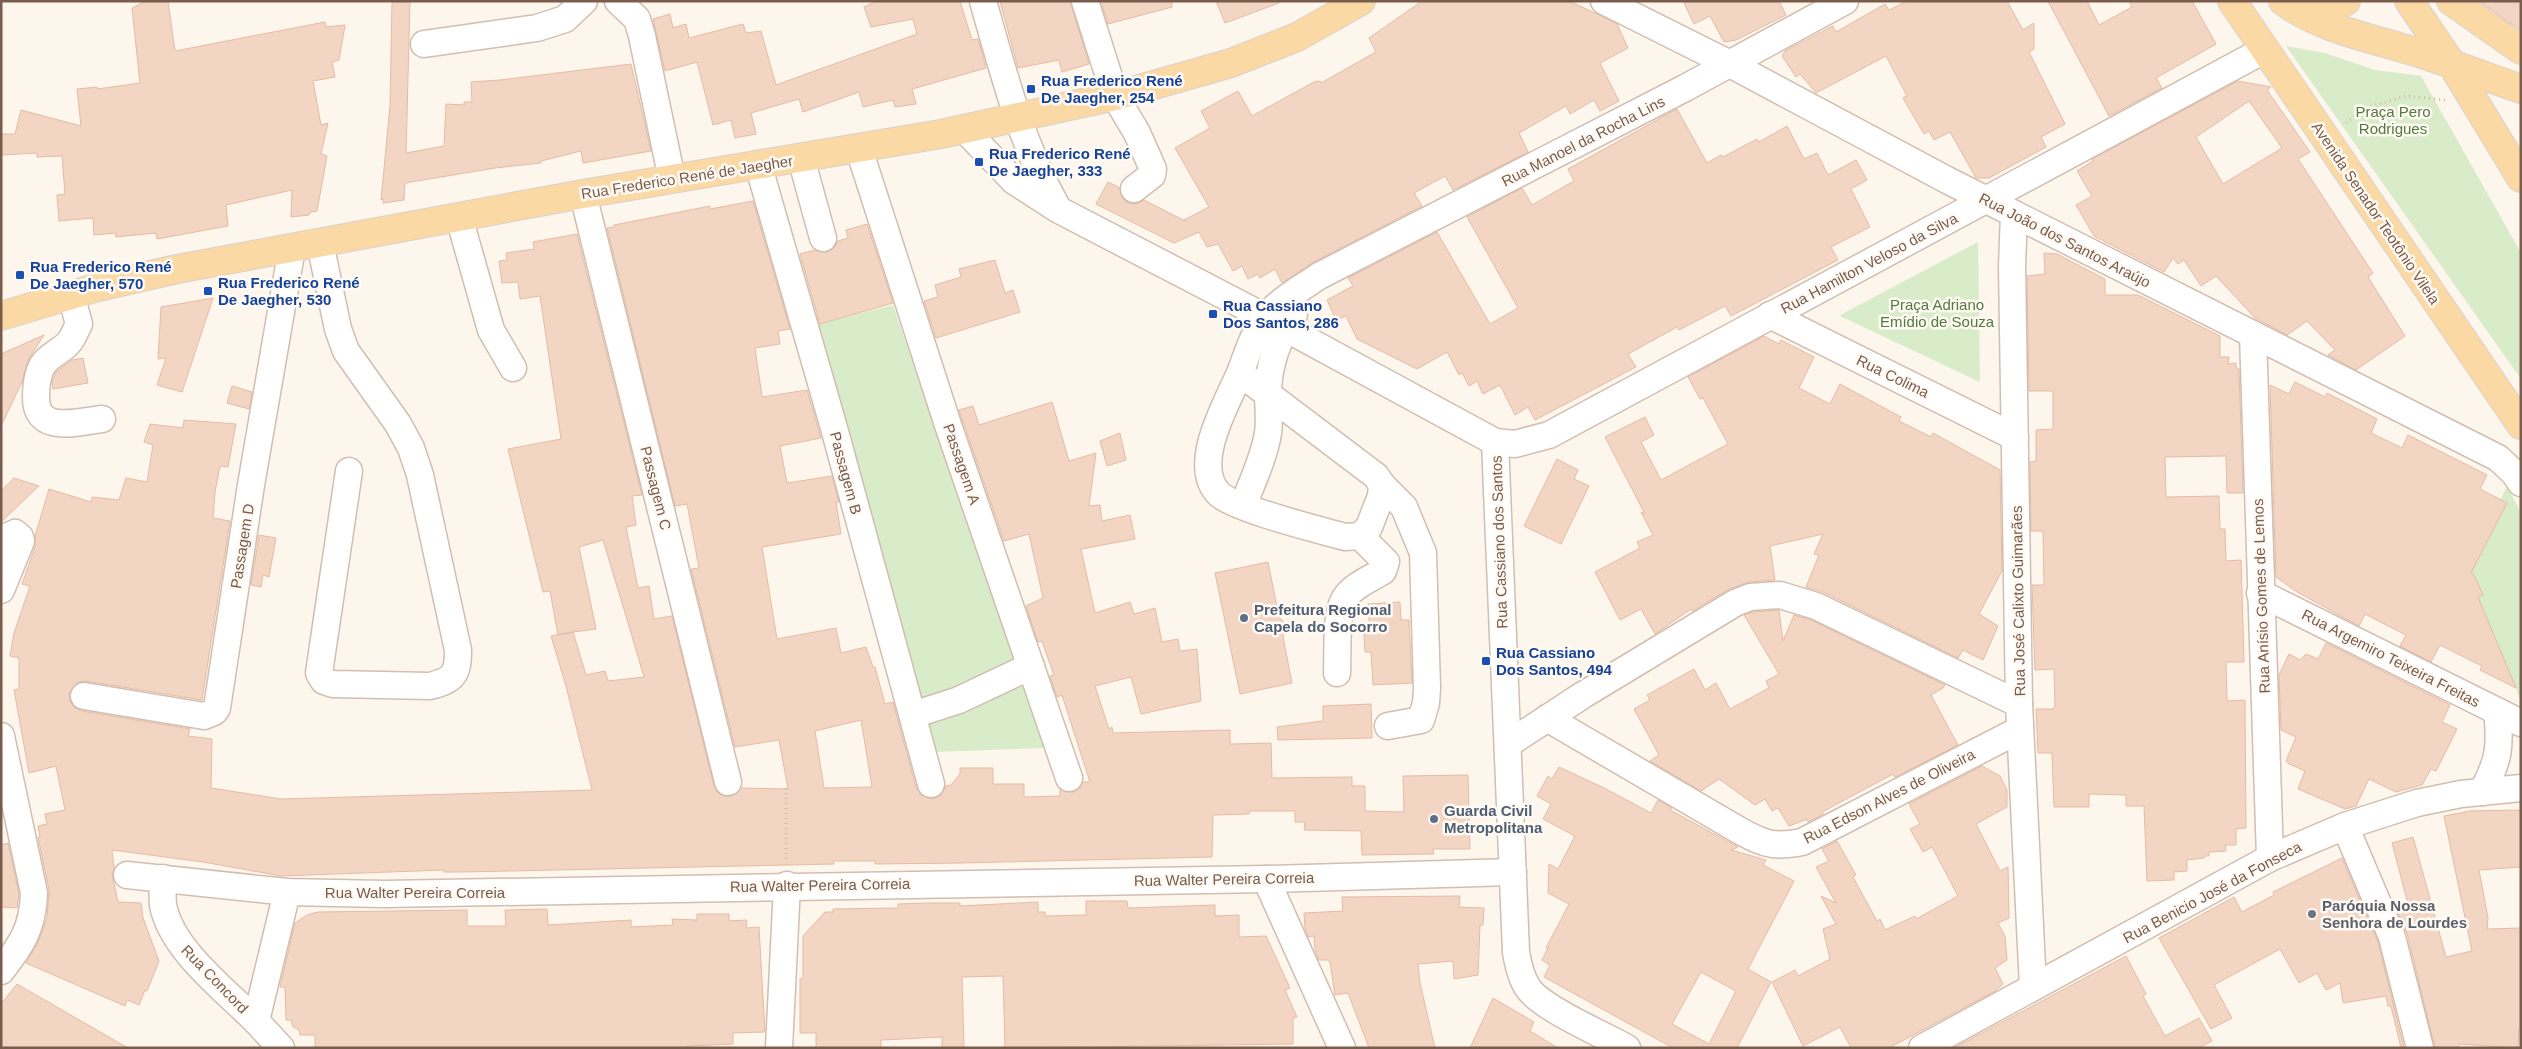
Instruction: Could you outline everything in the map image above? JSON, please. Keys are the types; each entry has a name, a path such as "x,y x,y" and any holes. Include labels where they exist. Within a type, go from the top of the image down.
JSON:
{"main road":[{"name":"Rua Frederico René de Jaegher","path":"1,316 71,295 177,269 583,194 859,149 1017,119 1115,96 1231,63 1298,37 1361,1"},
{"name":"Avenida Senador Teotônio Vilela","path":"2232,1 2521,424"},
{"path":"2287,4 2320,10 2338,6 2346,1"},
{"path":"2409,1 2451,63 2474,104 2521,178"},
{"path":"2451,1 2521,50"},
{"path":"2287,4 2359,35 2451,63 2521,89"}],"street":[{"path":"424,44 537,28 565,19 584,1"},
{"path":"618,1 637,19 672,179"},
{"path":"982,1 1017,119 1038,173 1059,210"},
{"path":"1084,1 1115,96 1137,133 1153,169 1152,175 1134,188"},
{"name":"Rua João dos Santos Araújo","path":"1604,1 1730,64 2014,214 2498,458 2514,473 2521,483"},
{"name":"Rua Manoel da Rocha Lins","path":"1275,323 1319,276 1730,64 1845,1"},
{"name":"Rua Hamilton Veloso da Silva","path":"1495,442 1514,444 1548,435 2264,50"},
{"name":"Rua Cassiano dos Santos","path":"964,129 1014,181 1059,210 1275,323 1495,442 1516,952 1520,973 1528,989 1541,1001 1627,1048"},
{"name":"Passagem A","path":"859,149 942,406 1069,778"},
{"path":"802,158 823,238"},
{"name":"Passagem B","path":"758,164 834,428 931,784"},
{"name":"Passagem C","path":"583,194 728,782"},
{"name":"Rua José Calixto Guimarães","path":"2014,214 2012,266 2019,730 2033,987"},
{"path":"459,217 491,330 513,368"},
{"path":"320,243 338,329 346,350 398,424 411,448 420,475 458,650 458,664 455,674 444,683 430,686 333,684 324,681 319,673 349,471"},
{"name":"Passagem D","path":"84,696 204,716 214,712 217,708 251,485 292,248"},
{"path":"71,295 79,324 70,342 56,352 42,366 36,387 36,407 44,419 59,424 102,419"},
{"name":"Rua Colima","path":"1770,315 2015,437"},
{"path":"1275,323 1251,343 1240,373 1217,423 1209,452 1212,484 1220,495 1243,506 1345,537 1360,536 1369,527 1381,496 1382,484"},
{"path":"1243,506 1264,450 1268,431 1268,394 1275,323"},
{"name":"Rua Anísio Gomes de Lemos","path":"2253,335 2270,858"},
{"path":"1240,373 1376,476 1404,507 1423,553 1426,703 1421,720 1388,726"},
{"path":"1,540 15,533 20,537 21,542 1,590"},
{"path":"1337,673 1340,618 1343,600 1357,586 1383,571 1386,562 1360,536"},
{"name":"Rua Argemiro Teixeira Freitas","path":"2260,593 2521,723"},
{"path":"1508,744 1547,718 1735,603 1750,597 1764,595 1780,595 1816,606 2019,704"},
{"path":"913,715 959,700 1031,666"},
{"path":"2482,792 2495,769 2500,750 2496,711"},
{"name":"Rua Edson Alves de Oliveira","path":"1547,718 1742,832 1762,842 1779,846 1802,842 2019,730"},
{"path":"1,736 34,893 33,914 29,929 1,972"},
{"name":"Rua Benicio José da Fonseca","path":"1922,1048 2270,858 2345,826 2417,803 2482,792 2521,788"},
{"path":"2345,826 2392,937 2420,1048"},
{"name":"Rua Walter Pereira Correia","path":"127,875 288,892 384,894 1266,879 1513,872"},
{"name":"Rua Concord","path":"163,878 163,904 176,938 190,955 281,1048"},
{"path":"1266,879 1342,1048"},
{"path":"779,1048 787,886"},
{"path":"256,1021 288,892"}],"path":[{"path":"2365,108 2406,96 2474,104"},
{"path":"786,788 787,886"}],"green space":[{"name":"Praça Pero Rodrigues","path":"2286,46 2325,53 2375,70 2421,76 2521,253 2521,379"},
{"name":"Praça Adriano Emídio de Souza","path":"1978,242 1980,382 1840,316 1844,313"},
{"path":"893,305 1045,748 932,752 810,326"},
{"path":"2507,486 2521,513 2521,701 2467,570"}],"building":[{"path":"146,1 168,1 175,51 325,22 326,27 345,25 339,60 332,62 335,77 313,81 321,125 328,123 321,154 327,156 317,211 310,212 309,215 291,217 292,190 226,205 228,226 157,239 156,233 116,237 115,233 94,235 93,218 59,221 57,195 65,194 62,156 37,157 37,153 1,155 1,134 15,134 21,110 81,126 77,89 97,87 97,89 140,83 132,8"},
{"path":"392,1 410,1 406,153 444,146 446,104 464,105 464,102 472,102 471,82 631,64 651,151 583,163 581,151 541,161 541,163 495,168 405,183 404,200 383,203 384,199 381,200 390,106"},
{"path":"877,1 960,1 972,40 978,39 986,68 912,89 916,104 895,107 893,100 863,107 859,92 803,112 799,99 751,113 756,134 735,138 731,120 713,125 697,62 665,71 653,19 670,14 673,28 686,24 689,38 743,24 746,33 761,31 776,85 917,34 913,19 871,27 864,7"},
{"path":"1000,1 1070,1 1089,64 1062,72 1059,60 1018,68"},
{"path":"1101,1 1172,1 1172,7 1108,24"},
{"path":"1216,1 1279,1 1279,3 1225,23"},
{"path":"1422,1 1569,1 1617,24 1628,48 1600,63 1619,101 1600,111 1594,100 1570,114 1566,106 1519,133 1528,152 1453,190 1445,176 1414,193 1422,206 1312,263 1282,283 1275,269 1260,278 1258,274 1248,279 1242,266 1233,271 1218,244 1207,247 1199,232 1174,243 1096,204 1108,182 1120,188 1122,198 1128,203 1137,204 1144,200 1185,221 1209,207 1175,148 1210,128 1201,111 1238,91 1252,116 1314,82 1320,81 1321,83 1376,52 1369,38"},
{"path":"1683,1 1779,1 1786,15 1736,40 1724,42 1710,16 1694,24"},
{"path":"1907,1 2007,1 2023,30 2034,23 2034,49 2029,52 2065,124 2041,137 2046,147 1989,178 1976,178 1950,132 1934,140 1929,131 1924,134 1903,98 1907,96 1886,56 1816,93 1800,74 1796,77 1782,56 1785,51 1833,26 1836,32 1885,4 1889,10"},
{"path":"2048,1 2087,1 2099,25 2132,7 2129,1 2192,1 2216,44 2156,78 2162,88 2109,116"},
{"path":"2479,1 2521,1 2521,30 2508,22"},
{"path":"2238,81 2271,87 2267,90 2310,152 2298,159 2373,273 2368,277 2405,336 2356,370 2328,355 2335,350 2307,321 2287,335 2255,318 2216,276 2201,286 2184,260 2178,264 2173,258 2164,272 2094,236 2076,205 2092,196 2077,171 2093,161 2092,159","holes":["2249,101 2282,148 2223,184 2196,137"]},
{"path":"1677,109 1707,163 1721,155 1723,157 1757,139 1759,142 1787,126 1804,159 1817,153 1828,175 1856,160 1867,180 1851,189 1870,227 1831,247 1838,260 1731,316 1725,306 1679,330 1677,327 1628,354 1636,367 1535,420 1528,407 1515,415 1500,385 1483,394 1477,381 1469,386 1462,373 1459,375 1447,352 1417,369 1357,339 1346,316 1336,320 1327,300 1353,286 1348,278 1437,232 1490,324 1518,308 1467,217 1522,188 1532,205 1574,181 1568,169"},
{"path":"753,201 790,329 778,331 780,344 755,348 762,397 807,390 821,438 780,446 787,483 832,476 839,502 836,502 841,534 762,547 777,639 836,628 841,653 866,647 873,667 875,667 885,704 893,702 916,787 921,795 934,799 941,795 946,786 951,785 960,774 960,768 993,768 993,784 1024,784 1024,797 1060,796 1060,790 1073,792 1080,788 1083,782 1090,782 1062,695 1057,697 1050,676 1054,675 1042,641 1038,642 1026,606 1043,598 1029,534 1004,541 959,410 973,406 979,425 1052,402 1069,461 1096,453 1089,506 1100,505 1102,521 1130,515 1135,539 1081,549 1095,613 1130,602 1134,614 1155,608 1162,642 1178,639 1180,651 1197,649 1201,701 1141,714 1131,677 1095,686 1109,729 1112,727 1113,733 1230,730 1230,744 1271,743 1272,778 1352,777 1352,786 1365,786 1365,811 1404,812 1403,776 1468,775 1470,849 1433,849 1434,854 1362,855 1361,831 1304,830 1305,822 1295,822 1295,811 1250,811 1249,814 1213,815 1212,857 875,864 875,861 833,861 834,864 462,872 444,872 444,870 281,876 203,862 112,850 114,869 112,874 118,902 141,903 143,918 159,961 139,1005 127,1000 125,1006 26,963 38,942 47,918 49,890 38,837 40,837 38,826 47,824 45,814 65,810 56,766 29,773 14,690 19,689 19,658 10,656 14,633 30,586 22,584 35,547 35,536 49,489 91,502 92,497 119,500 126,478 147,482 153,445 144,442 150,424 183,428 184,420 236,424 228,467 220,466 215,492 213,518 230,521 202,700 86,681 78,682 69,693 70,701 74,707 82,711 190,729 188,736 212,739 211,788 281,799 592,790 566,686 551,636 558,635 550,591 543,592 508,449 561,439 540,296 520,299 518,282 502,283 499,261 507,260 506,253 534,249 533,242 577,234 642,495 632,496 636,525 626,527 638,588 649,586 654,619 672,616 714,786 718,793 724,796 732,796 741,788 788,789 779,740 735,747 691,569 699,568 687,504 675,506 607,228 710,206 710,209","holes":["603,540 626,616 644,677 608,681 605,671 586,675 573,632 596,629 579,547","861,720 872,787 824,788 815,731"]},
{"path":"867,224 893,303 820,324 800,254 815,250 827,252 834,248 838,241 848,238 846,230"},
{"path":"2044,253 2057,254 2105,279 2105,295 2138,295 2220,336 2220,357 2229,357 2228,364 2236,363 2236,367 2239,369 2243,493 2227,493 2226,456 2165,457 2166,497 2219,496 2220,529 2225,529 2226,561 2241,560 2244,662 2226,662 2227,701 2245,700 2246,828 2236,829 2236,845 2225,845 2226,851 2209,852 2209,856 2204,856 2204,858 2187,860 2187,871 2174,872 2174,880 2147,881 2144,806 2126,806 2126,795 2089,794 2089,807 2054,807 2052,753 2038,753 2036,709 2053,709 2055,706 2054,669 2035,670 2032,585 2044,585 2043,531 2031,531 2030,462 2036,461 2036,430 2053,429 2053,391 2029,391 2027,276 2045,274"},
{"path":"995,260 1005,293 1013,290 1020,312 936,338 924,301 938,297 935,285 961,277 959,269"},
{"path":"213,298 182,392 157,385 166,358 158,359 161,307"},
{"path":"44,335 28,360 22,382 1,426 1,354"},
{"path":"1764,336 1779,344 1781,340 1814,357 1799,388 1830,404 1840,384 1901,417 1899,421 1931,437 1933,433 2000,470 2002,571 1979,614 1998,626 1983,660 1963,650 1958,658 1823,592 1806,587 1819,555 1814,554 1823,534 1770,546 1775,580 1749,582 1729,589 1692,611 1691,609 1655,634 1641,609 1620,620 1595,572 1640,548 1637,542 1653,535 1641,512 1645,514 1605,437 1645,417 1654,435 1641,442 1661,480 1728,444 1703,398 1700,399 1688,377"},
{"path":"83,358 88,383 53,389 52,383 56,372 72,360"},
{"path":"2295,382 2325,397 2327,393 2377,419 2371,433 2402,448 2408,435 2487,475 2480,489 2507,503 2471,573 2474,575 2483,595 2478,597 2516,688 2480,670 2482,666 2440,645 2431,662 2400,646 2406,635 2365,614 2359,626 2297,592 2276,577 2270,385 2289,394"},
{"path":"232,386 252,392 249,409 227,403"},
{"path":"1120,433 1126,460 1107,466 1100,441"},
{"path":"1557,459 1578,470 1574,479 1589,486 1561,544 1524,526"},
{"path":"14,478 39,486 1,522 1,491"},
{"path":"259,535 276,538 269,577 263,575 261,587 251,585"},
{"path":"1268,562 1279,617 1287,626 1283,637 1292,683 1240,694 1215,573"},
{"path":"1400,602 1401,620 1409,620 1412,683 1373,685 1371,652 1365,652 1364,634 1370,634 1368,604"},
{"path":"1779,610 1783,641 1794,615 1811,620 1945,685 1931,695 1958,745 1895,777 1893,774 1822,812 1823,814 1808,822 1807,819 1789,826 1778,808 1772,811 1765,799 1755,805 1719,779 1701,791 1650,761 1659,755 1634,709 1650,700 1647,695 1694,669 1705,690 1716,683 1730,709 1769,688 1766,681 1779,674 1744,615 1753,612"},
{"path":"2326,643 2450,705 2442,722 2457,729 2436,771 2431,769 2422,785 2396,792 2369,779 2356,806 2345,809 2298,789 2305,771 2286,761 2296,737 2281,730 2279,675 2289,654 2300,660 2306,654 2318,659"},
{"path":"1371,704 1372,738 1278,740 1277,727 1323,721 1323,706"},
{"path":"1982,766 2000,776 2007,790 2007,807 1976,824 2000,871 2008,867 2009,918 1998,923 2005,936 2007,960 1995,968 2003,984 1995,991 1889,1048 1851,1048 1840,1027 1803,1046 1772,982 1795,970 1798,976 1830,959 1823,929 1836,924 1821,896 1836,903 1816,867 1829,861 1822,849 1837,841 1856,875 1853,877 1877,921 1880,919 1885,930 1915,916 1916,919 1958,896 1932,847 1923,852 1910,829 1920,824 1909,804"},
{"path":"1559,767 1651,813 1658,800 1672,808 1670,810 1738,847 1731,850 1766,860 1763,865 1794,881 1748,969 1771,982 1737,1048 1673,1048 1544,977 1550,965 1542,960 1548,948 1546,948 1569,904 1548,893 1549,864 1558,869 1575,836 1543,819 1551,804 1537,796 1548,776 1552,779","holes":["1701,972 1736,991 1709,1044 1672,1024"]},
{"path":"2521,810 2521,867 2479,870 2488,918 2487,929 2521,928 2521,1029 2519,1029 2518,1048 2459,1044 2458,1048 2435,1048 2407,933 2396,908 2408,904 2392,843 2413,837 2446,957 2472,951 2444,816 2470,811"},
{"path":"8,843 19,894 17,908 1,907 1,845"},
{"path":"2342,858 2378,942 2404,1048 2401,1048 2391,1006 2388,1006 2386,996 2343,1003 2340,983 2326,990 2317,973 2299,983 2280,949 2214,985 2232,1018 2211,1029 2159,938 2234,897 2242,912 2274,895 2273,892"},
{"path":"1460,896 1459,907 1484,908 1483,925 1480,925 1478,975 1454,979 1453,961 1418,964 1420,983 1435,1048 1369,1048 1348,993 1335,995 1330,962 1328,960 1319,960 1315,950 1314,936 1308,937 1305,928 1304,913 1343,911 1342,897"},
{"path":"1086,901 1127,901 1128,908 1215,905 1215,916 1239,915 1239,937 1266,936 1290,988 1285,990 1297,1017 1293,1018 1293,1044 1005,1048 1003,976 962,977 964,1048 942,1048 942,1037 881,1040 881,1048 816,1048 816,1033 800,1033 800,979 803,978 803,936 825,912 833,912 833,909 898,908 898,904 960,903 960,906 1038,902 1038,912 1045,912 1045,916 1086,915"},
{"path":"547,909 548,925 631,920 631,927 673,925 672,919 697,920 697,914 729,914 729,921 747,920 746,928 759,927 765,1032 733,1033 733,1044 687,1046 687,1048 315,1048 315,1035 300,1035 299,1030 293,1027 291,1020 286,1020 285,987 280,987 295,923 307,915 318,912 467,910 467,926 506,926 505,910"},
{"path":"2126,956 2146,994 2143,996 2165,1036 2199,1018 2212,1041 2199,1048 1954,1048"},
{"path":"17,984 128,1048 1,1048 1,1004"},
{"path":"1493,998 1534,1022 1530,1031 1558,1048 1470,1048"}],"place":[{"name":"Rua Frederico René De Jaegher, 254","path":"1031,89"},
{"name":"Rua Frederico René De Jaegher, 333","path":"979,162"},
{"name":"Rua Frederico René De Jaegher, 570","path":"20,275"},
{"name":"Rua Frederico René De Jaegher, 530","path":"208,291"},
{"name":"Rua Cassiano Dos Santos, 286","path":"1213,314"},
{"name":"Prefeitura Regional Capela do Socorro","path":"1244,618"},
{"name":"Rua Cassiano Dos Santos, 494","path":"1486,661"},
{"name":"Guarda Civil Metropolitana","path":"1434,819"},
{"name":"Paróquia Nossa Senhora de Lourdes","path":"2312,914"}]}
